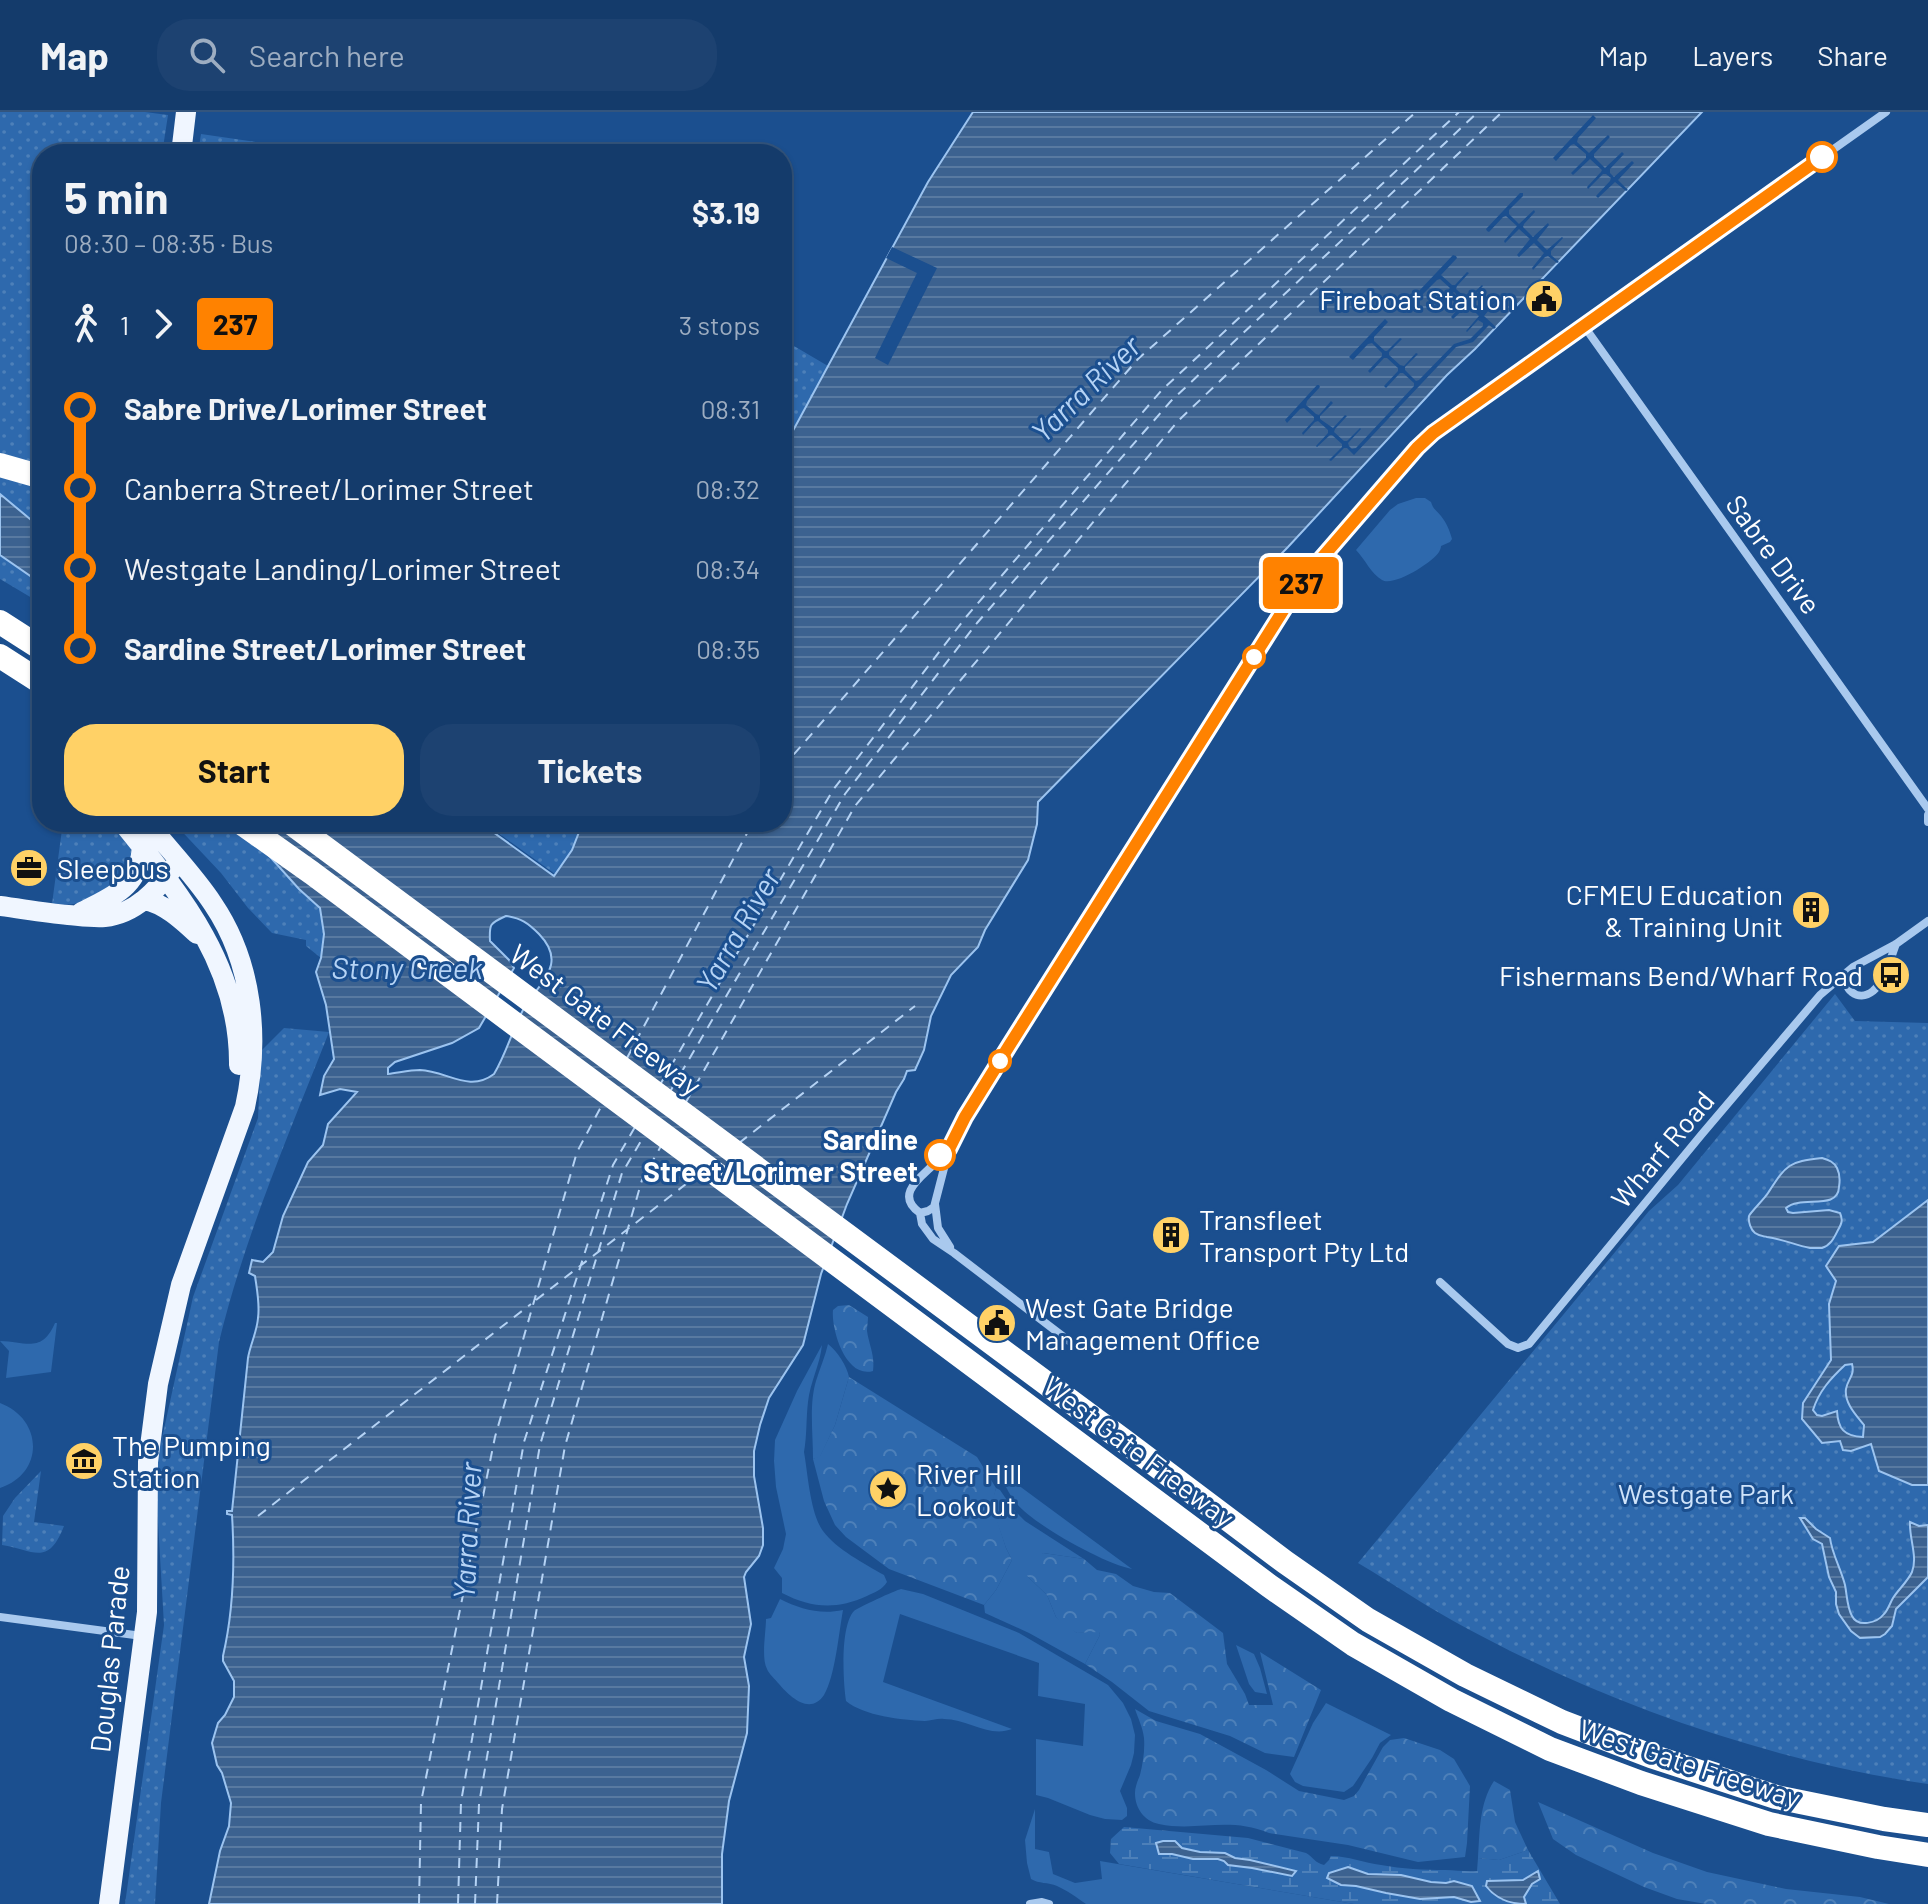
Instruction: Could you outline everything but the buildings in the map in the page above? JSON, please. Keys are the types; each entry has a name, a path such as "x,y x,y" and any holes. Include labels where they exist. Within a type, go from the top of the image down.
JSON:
{"highway":[{"path":"2,466 32,474"},
{"path":"0,622 32,643"},
{"path":"0,656 32,677"},
{"name":"West Gate Freeway","path":"254,832 1268,1585 1353,1644 1451,1700 1536,1742 1641,1783 1769,1824 1928,1855"},
{"name":"West Gate Freeway","path":"303,832 1285,1562 1368,1620 1465,1675 1562,1722 1651,1756 1776,1797 1928,1825"}],"main road":[{"path":"182,144 186,112"},
{"name":"Douglas Parade","path":"109,1904 145,1636 148,1462 158,1384 181,1285 245,1107 253,1042 247,991 239,958 223,920 204,892 168,869 130,832"},
{"name":"Douglas Parade","path":"151,832 219,963 233,1007 239,1044 231,1142"},
{"path":"75,914 127,887 137,869 142,846"},
{"path":"75,914 126,898 168,869"},
{"path":"0,906 94,917 111,916 131,909 144,900 168,869"},
{"path":"144,900 156,904 187,925 219,963"}],"street":[{"path":"954,1253 939,1232 935,1204 949,1149 965,1117 1307,574 1422,442 1886,112"},
{"name":"Sabre Drive","path":"1584,326 1928,809"},
{"path":"1928,815 1928,822"},
{"name":"Wharf Road","path":"1440,1282 1508,1344 1518,1348 1529,1344 1820,995 1848,971 1896,944 1928,921"},
{"path":"1848,971 1845,982 1850,990 1858,995 1870,993 1886,971 1896,944"},
{"path":"949,1149 911,1189 909,1201 920,1213 927,1233 1069,1341"},
{"path":"920,1213 928,1211 935,1204"},
{"path":"0,1617 145,1636"},
{"path":"1030,1904 1049,1904"}],"green space":[{"path":"0,112 145,112 168,115 164,144 32,144 32,598 0,579"},
{"path":"201,134 269,144 200,144"},
{"path":"792,345 828,366 792,432"},
{"path":"1416,498 1431,502 1452,539 1441,546 1429,562 1413,572 1395,580 1382,580 1356,550 1390,510"},
{"path":"62,832 120,832 132,846 129,873 94,898 76,904 52,904"},
{"path":"182,832 248,832 320,908 324,934 321,958 306,946 306,940 272,933"},
{"path":"497,832 579,832 572,850 555,874"},
{"name":"Westgate Park","path":"1835,994 1855,1021 1928,1023 1928,1784 1809,1761 1750,1745 1634,1705 1522,1657 1426,1605 1358,1563 1649,1211 1678,1185"},
{"path":"284,1028 329,1032 255,1224 219,1342 161,1803 155,1904 125,1904 164,1625 155,1470 193,1297 258,1118 261,1051"},
{"path":"849,1305 868,1317 873,1371 855,1368 838,1340 833,1310"},
{"path":"55,1323 51,1372 6,1378 9,1351 0,1341 33,1344 45,1339"},
{"path":"828,1344 841,1359 849,1377 835,1425 820,1457 813,1459 813,1399"},
{"path":"822,1345 809,1395 804,1452 815,1514 823,1531 835,1544 884,1575 887,1582 881,1589 856,1601 834,1605 803,1602 782,1593 782,1578 774,1568 786,1534 776,1487 775,1440"},
{"path":"849,1377 977,1457 996,1488 992,1505 1012,1560 984,1605 889,1569 835,1525 824,1501 813,1459 820,1456 835,1425"},
{"path":"0,1403 24,1421 31,1433 33,1446 25,1471 15,1481 0,1488"},
{"path":"41,1471 34,1522 64,1526 58,1539 52,1547 39,1553 2,1545 3,1516 15,1498"},
{"path":"999,1471 1132,1569 1089,1552 1039,1523 1014,1500"},
{"path":"996,1488 1025,1521 1084,1559 1043,1553 1027,1576 1047,1595 1056,1617 1077,1633 1099,1631 1100,1635 1085,1664 985,1613 984,1605 1012,1560 991,1505"},
{"path":"1043,1553 1084,1559 1097,1570 1116,1574 1133,1586 1170,1593 1223,1633 1227,1664 1249,1705 1273,1705 1260,1652 1321,1690 1294,1757 1265,1753 1230,1736 1149,1711 1085,1664 1099,1632 1077,1633 1056,1617 1047,1595 1027,1576 1031,1562"},
{"path":"901,1589 923,1594 1019,1633 1108,1685 1123,1703 1135,1735 1131,1765 1120,1791 1127,1816 1122,1820 1105,1819 1036,1795 1036,1739 1083,1746 1085,1704 1038,1696 1039,1663 900,1614 883,1682 1012,1729 995,1731 953,1720 895,1718 873,1714 846,1701 844,1654 850,1618 857,1609"},
{"path":"780,1599 810,1610 843,1610 828,1687 824,1695 812,1704 800,1702 788,1694 765,1664 766,1619 771,1618"},
{"path":"1236,1645 1254,1654 1267,1694 1255,1692 1249,1684"},
{"path":"1326,1703 1391,1735 1380,1743 1353,1786 1344,1792 1303,1786 1295,1782 1290,1774 1313,1723"},
{"path":"1135,1709 1156,1721 1200,1734 1299,1791 1344,1800 1359,1790 1390,1740 1404,1738 1440,1750 1454,1759 1470,1786 1465,1857 1418,1862 1348,1845 1254,1828 1173,1826 1149,1820 1141,1813 1135,1799 1144,1743"},
{"path":"1494,1781 1510,1790 1515,1822 1528,1850 1499,1860 1478,1858 1483,1808"},
{"path":"1538,1802 1653,1853 1707,1872 1786,1889 1860,1897 1889,1904 1706,1904 1677,1899 1576,1855 1553,1839"},
{"path":"1035,1809 1035,1849 1049,1852 1053,1874 1075,1883 1102,1879 1100,1861 1354,1904 1086,1904 1057,1886 1031,1879 1025,1840"},
{"path":"1124,1827 1248,1838 1306,1853 1324,1865 1331,1856 1405,1868 1477,1871 1478,1858 1499,1860 1528,1850 1560,1904 1354,1904 1119,1864 1110,1853 1111,1839"}],"water":[{"path":"973,112 1702,112 1447,375 1288,547 1038,802 1037,824 1028,860 985,930 978,947 951,975 931,1016 924,1050 915,1070 907,1071 896,1092 847,1204 821,1274 803,1345 769,1398 760,1425 754,1451 754,1476 763,1545 744,1577 751,1624 744,1657 749,1686 747,1733 729,1801 722,1854 722,1904 209,1904 220,1851 229,1826 231,1803 212,1743 218,1723 234,1697 234,1681 223,1661 233,1568 232,1515 227,1511 232,1511 248,1358 259,1313 255,1276 249,1273 252,1260 263,1262 273,1252 283,1216 308,1162 323,1145 328,1124 357,1092 340,1089 320,1095 324,1076 334,1059 326,1005 316,972 324,934 320,908 248,832 493,832 554,876 572,850 579,832 792,832 792,432 928,182","holes":["506,916 524,922 548,945 551,965 523,1010 494,1074 476,1082 420,1070 388,1074 388,1068 395,1062 452,1043 479,1028 514,968 490,941 490,927"]},
{"path":"0,494 32,521 32,577 0,555"},
{"path":"1822,1158 1833,1163 1838,1170 1840,1182 1837,1194 1826,1201 1793,1204 1786,1208 1793,1213 1829,1210 1840,1213 1841,1223 1830,1243 1822,1248 1810,1248 1755,1233 1749,1216 1784,1170 1795,1163"},
{"path":"1928,1200 1928,1485 1912,1485 1879,1471 1871,1444 1851,1451 1843,1450 1840,1441 1822,1443 1802,1419 1803,1403 1831,1360 1829,1304 1836,1281 1826,1266 1839,1246 1873,1242","holes":["1852,1364 1846,1394 1864,1425 1863,1437 1843,1430 1837,1411 1822,1416 1813,1410 1822,1391 1835,1375 1845,1365"]},
{"path":"1800,1518 1805,1518 1830,1538 1850,1612 1855,1620 1863,1623 1872,1622 1884,1614 1912,1572 1914,1560 1910,1522 1919,1526 1928,1525 1928,1577 1896,1609 1892,1626 1885,1634 1860,1638 1851,1631 1839,1614 1822,1544 1813,1539"},
{"path":"1175,1841 1182,1848 1225,1853 1296,1871 1292,1876 1228,1865 1218,1859 1159,1854 1156,1843"},
{"path":"1348,1867 1368,1874 1401,1875 1431,1882 1454,1881 1472,1886 1480,1901 1454,1897 1420,1899 1341,1885 1327,1878 1329,1873"},
{"path":"1538,1871 1540,1879 1532,1884 1524,1897 1526,1904 1504,1900 1486,1886 1487,1881 1523,1880"}],"pier":[{"path":"1593,115 1596,118 1577,142 1589,153 1608,135 1610,137 1594,157 1605,168 1622,152 1624,154 1610,169 1614,177 1632,161 1634,163 1618,180 1628,190 1615,182 1598,198 1596,196 1611,178 1603,174 1588,189 1602,170 1590,159 1573,175 1571,173 1586,158 1586,154 1574,144 1556,161 1553,158"},
{"path":"1520,193 1523,196 1509,210 1509,214 1519,224 1534,210 1523,227 1533,237 1548,223 1537,240 1547,250 1563,238 1551,251 1559,262 1548,256 1533,270 1544,253 1534,243 1519,257 1517,255 1530,239 1519,229 1505,243 1517,226 1506,216 1487,231"},
{"path":"892,247 937,268 888,365 875,358 917,273 886,258"},
{"path":"1453,255 1457,258 1441,275 1455,285 1469,273 1456,289 1467,299 1482,285 1471,299 1481,313 1498,299 1484,316 1496,327 1494,329 1489,325 1473,342 1456,347 1354,455 1344,448 1329,460 1342,444 1330,435 1317,447 1328,433 1318,421 1303,435 1314,417 1304,408 1287,423 1285,420 1319,385 1306,405 1319,415 1331,401 1333,403 1320,419 1333,428 1347,416 1334,432 1347,441 1360,428 1348,443 1352,449 1356,448 1414,386 1400,373 1386,388 1384,386 1398,371 1387,358 1370,373 1368,371 1382,356 1372,343 1353,360 1349,357 1385,319 1388,322 1374,341 1387,351 1402,339 1389,352 1400,365 1404,366 1418,354 1405,367 1416,381 1454,344 1470,339 1483,326 1478,320 1466,331 1479,316 1468,305 1453,319 1451,317 1464,302 1454,292 1439,306 1437,304 1450,288 1440,279 1420,294 1419,291"}],"ferry route":[{"path":"792,757 1138,359 1416,112"},
{"path":"661,1083 833,790 966,617 1161,391 1459,112"},
{"path":"671,1090 845,794 977,623 1171,401 1478,112"},
{"path":"686,1102 855,806 1178,421 1502,112"},
{"path":"627,1058 748,832"},
{"path":"739,1143 915,1006"},
{"path":"419,1904 421,1802 495,1437 577,1152 603,1103"},
{"path":"458,1904 461,1802 524,1442 613,1165 635,1127"},
{"path":"475,1904 479,1804 540,1445 622,1173 644,1136"},
{"path":"497,1904 502,1809 565,1446 642,1180 661,1146"},
{"path":"536,1300 699,1174"},
{"path":"258,1516 531,1304"}],"bus line":[{"name":"237","path":"940,1155 949,1149 1009,1046 1301,582 1417,448 1433,433 1822,157"}],"place":[{"name":"Fireboat Station","path":"1544,299"},
{"name":"Sleepbus","path":"29,868"},
{"name":"CFMEU Education & Training Unit","path":"1811,910"},
{"name":"Fishermans Bend/Wharf Road","path":"1891,975"},
{"name":"Sardine Street/Lorimer Street","path":"940,1155"},
{"name":"Transfleet Transport Pty Ltd","path":"1171,1235"},
{"name":"West Gate Bridge Management Office","path":"997,1323"},
{"name":"The Pumping Station","path":"84,1461"},
{"name":"River Hill Lookout","path":"888,1489"}],"water label":[{"name":"Yarra River","path":"1085,388"},
{"name":"Yarra River","path":"737,930"},
{"name":"Stony Creek","path":"407,967"},
{"name":"Yarra River","path":"466,1531"}]}
